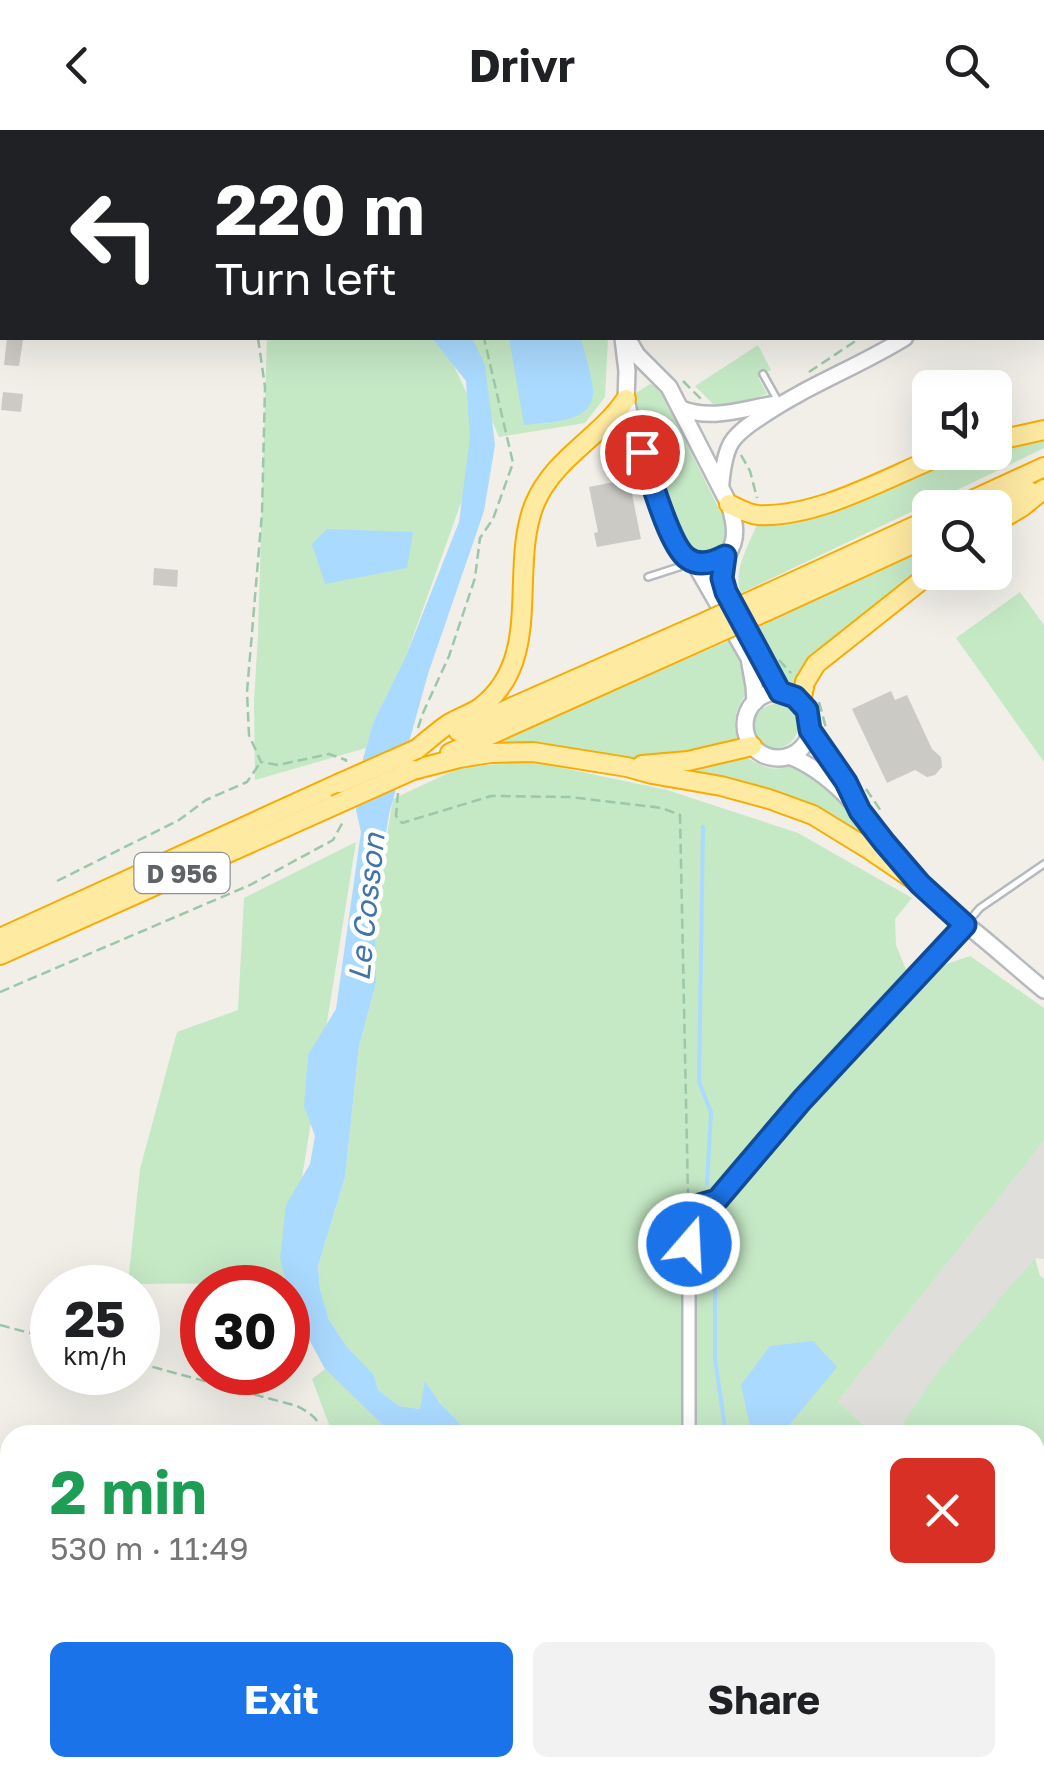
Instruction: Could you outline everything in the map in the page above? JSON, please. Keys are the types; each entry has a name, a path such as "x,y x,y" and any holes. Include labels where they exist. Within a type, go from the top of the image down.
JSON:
{"highway":[{"name":"D 956","path":"417,749 446,726 482,706 507,675 520,642 525,547 536,501 565,459 606,425 626,393"},
{"path":"1012,437 1044,430"},
{"path":"994,490 1044,467"},
{"path":"725,496 754,515 787,512 823,504 912,468"},
{"path":"1012,500 1044,486"},
{"path":"1012,513 1044,486"},
{"name":"D 956","path":"764,604 912,528"},
{"name":"D 956","path":"0,955 340,812 413,770 708,629 912,543"},
{"path":"801,702 805,682 816,664 912,588"},
{"name":"D 956","path":"0,938 417,749 708,629"},
{"name":"D 956","path":"627,767 688,761 752,746"},
{"name":"D 956","path":"413,770 459,758 532,752 721,786 813,816 920,884"}],"main road":[{"path":"625,340 626,393 668,526 748,658 755,702"},
{"path":"626,340 669,387 734,521 733,545 725,556 716,561 690,560"},
{"path":"626,393 637,376 656,374"},
{"path":"725,556 722,578 726,592 780,692"},
{"path":"789,756 803,746 810,720 795,697 780,692 762,696 749,709 745,728 752,746 769,756 789,756 823,774 860,811 920,884 1044,990"},
{"path":"810,730 846,782 860,811"}],"street":[{"path":"725,496 725,460 731,444 750,424 780,403 902,340"},
{"path":"680,408 709,416 780,403"},
{"path":"689,1425 689,1208 717,1200 802,1100 965,925"}],"lane":[{"path":"763,374 780,403"},
{"path":"648,577 690,560"},
{"path":"965,925 980,908 1044,864"}],"path":[{"path":"258,340 265,386 262,513 247,692 249,736 260,762"},
{"path":"418,728 449,656 475,578 480,538 493,520 513,464 484,340"},
{"path":"804,375 857,340"},
{"path":"260,762 278,766 329,754 346,760"},
{"path":"57,881 246,782 260,762"},
{"path":"398,792 396,816 402,823 491,796 570,797 662,808 680,816 689,1208"},
{"path":"0,992 250,884 332,840 340,812"},
{"path":"0,1325 30,1333"},
{"path":"160,1368 297,1406 312,1414 319,1425"}],"shaded area":[{"path":"1044,1141 1044,1259 1035,1258 904,1425 863,1425 838,1401"}],"green space":[{"path":"267,340 442,340 469,398 472,472 406,656 373,723 366,748 255,780"},
{"path":"453,340 608,340 605,397 585,423 499,437"},
{"path":"758,345 771,370 758,377 767,394 715,406 695,386"},
{"path":"650,384 658,387 663,396 724,519 723,540 713,552 697,551 681,536 636,403 636,393"},
{"path":"1044,439 1044,448 1012,463 1012,446"},
{"path":"925,470 998,470 956,490 912,490 912,511 741,593 740,566 758,522"},
{"path":"912,554 912,579 811,657 797,690 782,679 754,629"},
{"path":"1020,592 1044,625 1044,762 956,638"},
{"path":"733,639 748,681 747,693 735,717 738,743 639,759 485,745"},
{"path":"776,704 792,710 798,726 792,742 776,748 760,742 754,726 760,710"},
{"path":"740,755 766,767 795,767 813,776 862,827 858,836 669,771"},
{"path":"529,761 667,790 798,833 912,898 895,919 896,945 909,977 970,956 1044,1008 1044,1141 838,1401 863,1425 461,1425 426,1382 421,1409 399,1406 378,1390 374,1375 347,1347 329,1320 318,1266 345,1177 359,1046 376,983 375,906 393,799 459,768"},
{"path":"356,842 288,1265 180,1265 180,1284 160,1284 160,1265 130,1265 140,1169 177,1032 238,1010 244,898"},
{"path":"1035,1258 1044,1279 1044,1425 902,1425 939,1370"},
{"path":"325,1369 383,1425 329,1425 312,1379"}],"water":[{"name":"Le Cosson","path":"434,340 473,340 485,365 495,445 484,511 428,674 389,814 375,906 376,983 359,1046 345,1177 318,1266 329,1320 347,1347 374,1375 378,1390 399,1406 420,1409 425,1381 461,1425 383,1425 325,1369 310,1341 310,1265 282,1265 280,1258 286,1205 310,1164 315,1136 304,1106 308,1055 336,1009 361,832 356,810 363,759 373,723 406,656 459,522 470,438 466,381"},
{"path":"509,340 582,340 593,389 590,404 566,420 524,425"},
{"path":"327,529 413,532 407,568 325,584 312,544"},
{"path":"813,1341 837,1367 789,1425 750,1425 741,1385 770,1346"}],"building":[{"path":"7,340 23,340 19,366 4,365"},
{"path":"3,392 23,394 21,412 1,410"},
{"path":"629,479 641,539 597,547 589,487"},
{"path":"154,568 178,570 177,587 153,585"},
{"path":"891,691 895,700 907,695 932,749 941,757 942,767 935,775 927,777 915,770 887,783 852,709"}],"waterway":[{"path":"703,827 699,1082 711,1112 707,1184"},
{"path":"710,1220 715,1264 715,1359 725,1425"}],"route":[{"path":"642,452 680,551 686,558 702,563 725,556 722,578 726,592 780,692 795,697 807,710 810,730 884,842 920,884 965,925 802,1100 717,1200 689,1208 689,1244"}]}
